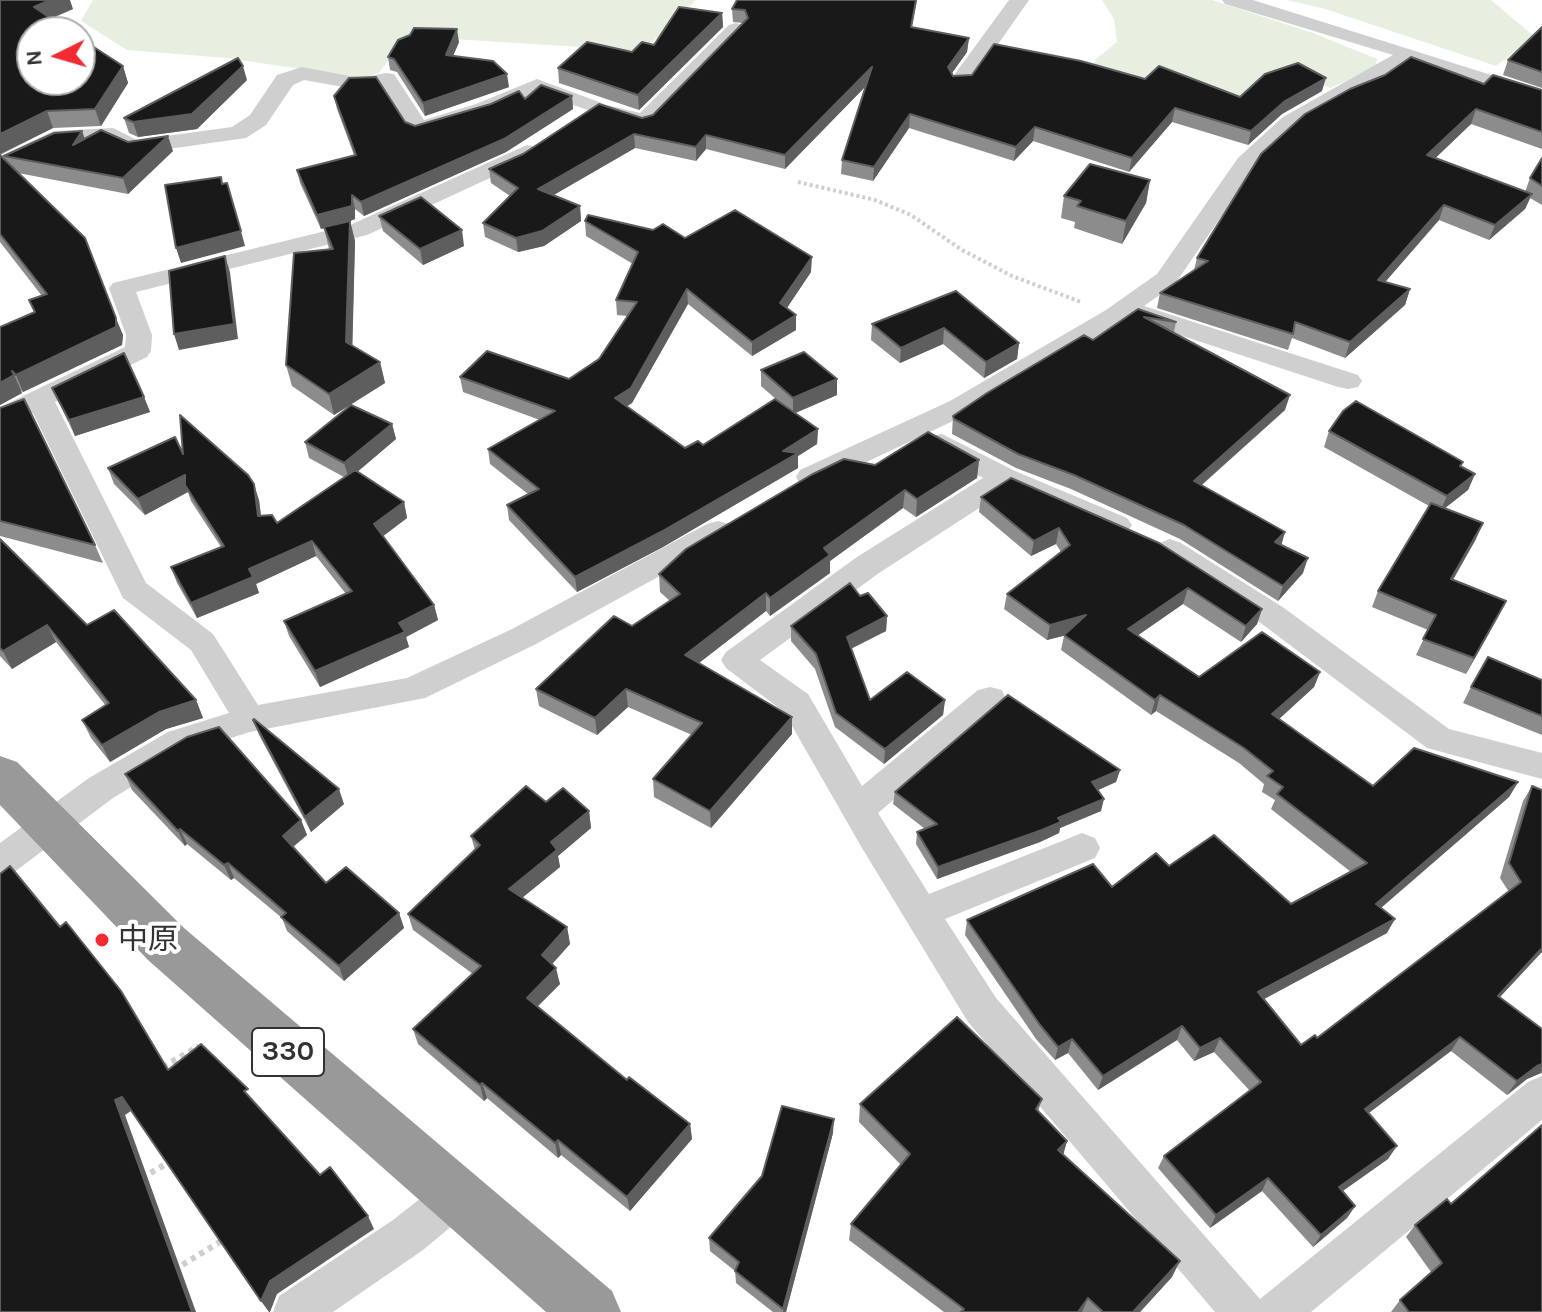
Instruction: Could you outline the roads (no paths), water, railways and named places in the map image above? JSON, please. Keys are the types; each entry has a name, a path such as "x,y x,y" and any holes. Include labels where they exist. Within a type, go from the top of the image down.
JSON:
{"highway":[{"name":"330","path":"0,775 47,826 209,983 591,1312"}],"street":[{"path":"960,82 1019,0"},
{"path":"1232,0 1411,54 1542,98"},
{"path":"0,165 54,138 113,135 133,147 238,133 258,120 285,80 302,73 360,84 386,79 418,129 484,109 537,85 644,122 736,29"},
{"path":"786,490 960,407 1120,312 1166,279 1218,208 1246,163 1291,122 1411,54"},
{"path":"574,122 597,107"},
{"path":"0,418 138,351 139,335 122,288 358,230 515,160 550,137"},
{"path":"1120,312 1348,381"},
{"path":"40,399 134,590 202,642 250,719"},
{"path":"914,428 1005,478 1060,499 1168,549 1273,616 1439,739 1542,766"},
{"path":"1005,478 868,565 737,660 796,703 858,810 982,1010 1244,1312"},
{"path":"0,863 101,788 180,741 250,719 413,689 619,586 749,513"},
{"path":"858,810 990,699"},
{"path":"921,913 1082,848"},
{"path":"1277,1312 1542,1095"},
{"path":"295,1312 408,1235 456,1196"}],"place":[{"name":"中原","path":"102,940"}]}
